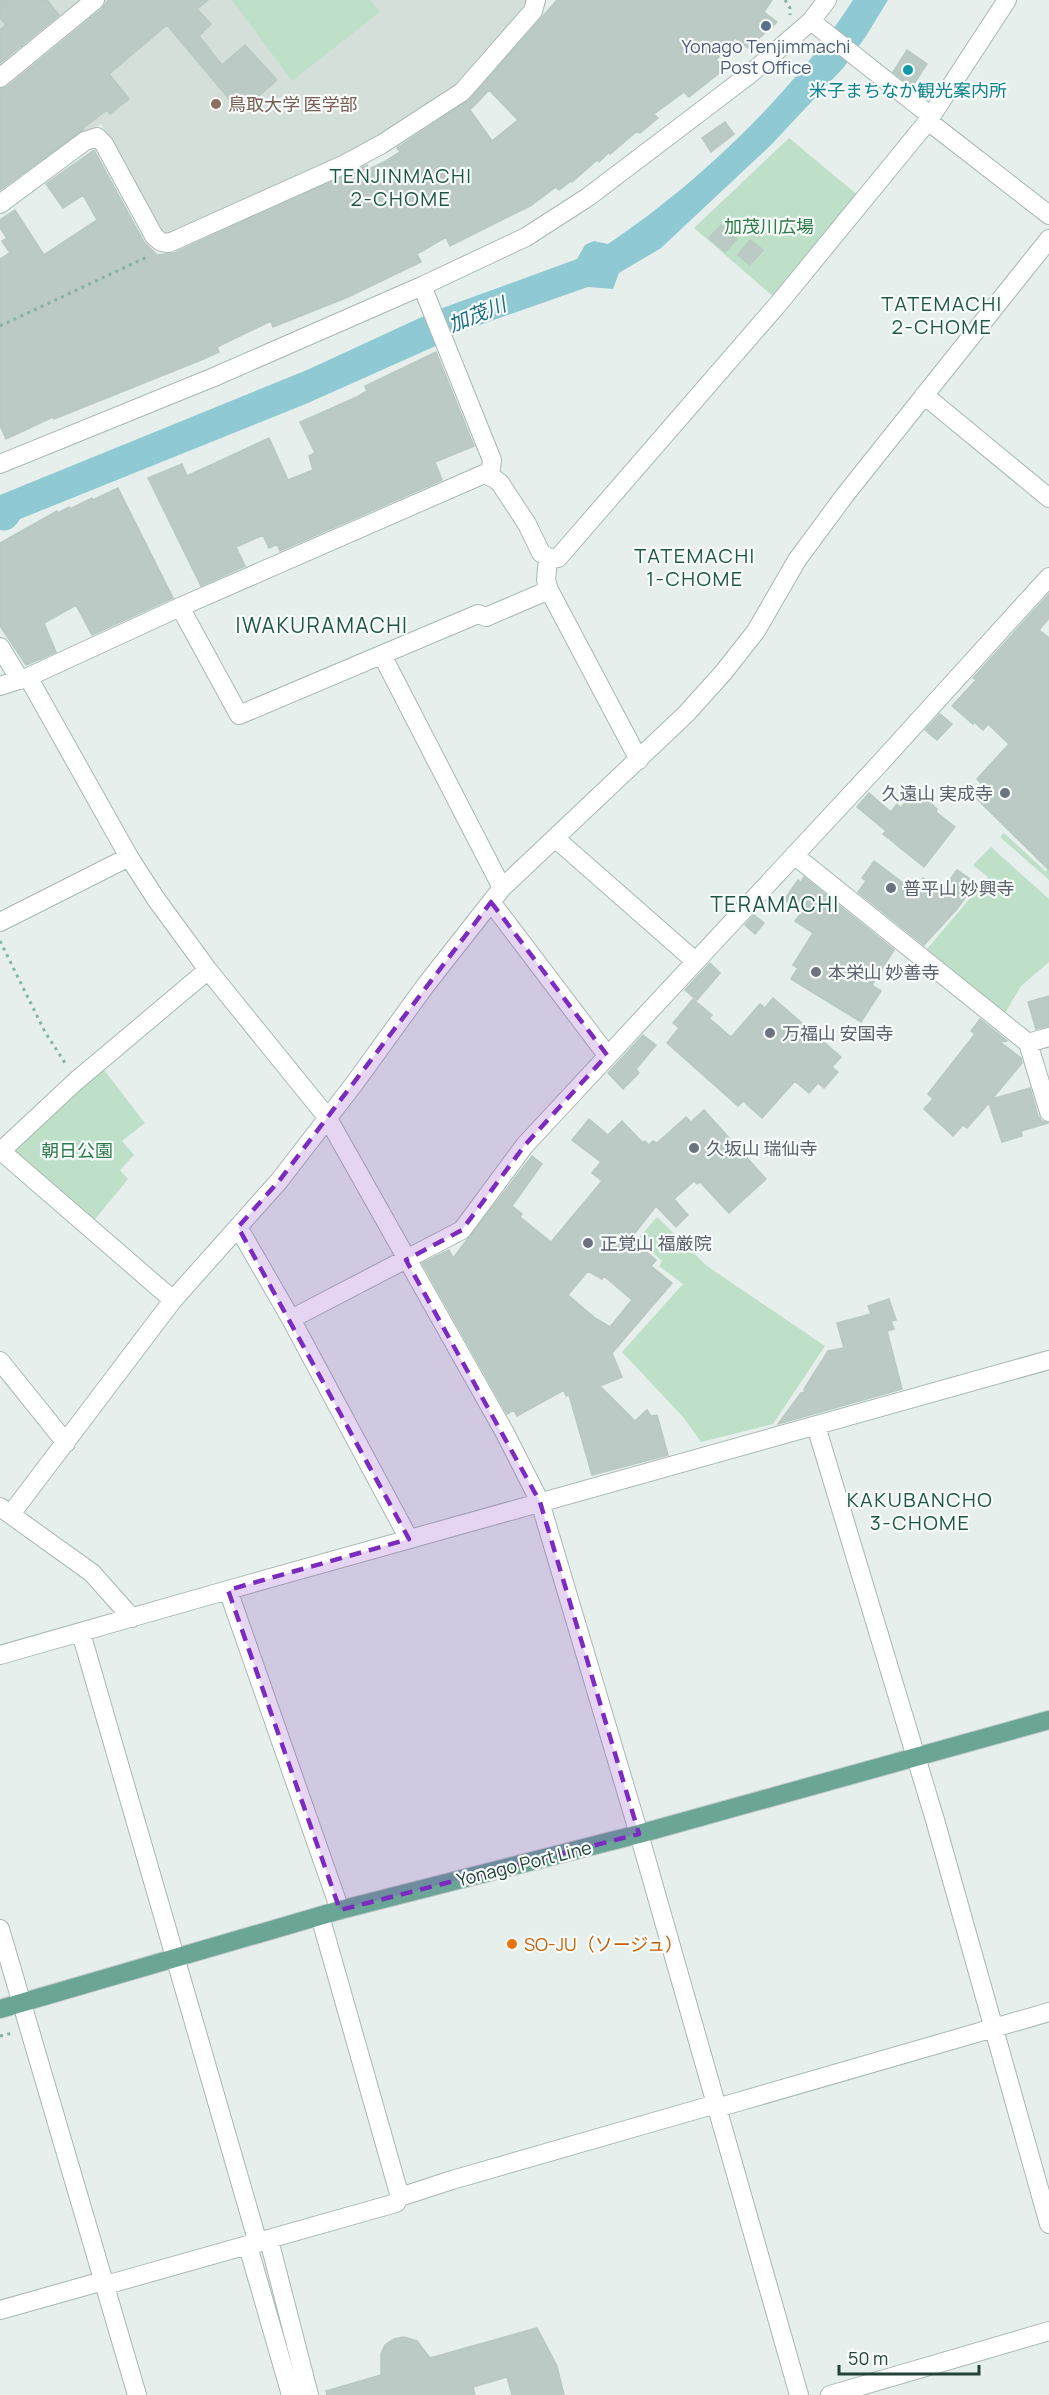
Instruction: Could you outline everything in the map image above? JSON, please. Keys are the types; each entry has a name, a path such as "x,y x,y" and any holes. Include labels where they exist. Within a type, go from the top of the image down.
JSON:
{"main road":[{"name":"Yonago Port Line","path":"0,2009 340,1910 639,1834 1049,1720"}],"street":[{"path":"0,78 95,0"},
{"path":"0,204 85,141 98,137 152,233 164,243 345,164 382,144 462,92 533,10 536,0"},
{"path":"0,686 24,678 478,476 490,476 500,483 527,524 541,553 554,559 561,555 779,303 930,118 1007,0"},
{"path":"2,456 214,377 423,286 526,237 588,197 750,74 818,13 858,58 1049,215"},
{"path":"132,1618 92,1573 6,1511 66,1443 173,1300 279,1181 354,1084 425,986 497,895 686,714 730,665 756,631 797,560 924,395 1049,239"},
{"path":"423,286 444,344 492,460 490,476"},
{"path":"924,395 1049,498"},
{"path":"548,558 546,580 549,590 639,760"},
{"path":"291,1320 462,1230 525,1145 1049,577"},
{"path":"180,607 239,715 478,614 486,617 549,590"},
{"path":"0,647 24,678 156,899 208,970 327,1116 505,1433 540,1502 639,1834 799,2395"},
{"path":"382,655 497,895 607,1055"},
{"path":"555,838 695,961"},
{"path":"794,855 1028,1043 1049,1112"},
{"path":"0,922 129,857"},
{"path":"173,1300 1,1152 76,1081 208,970"},
{"path":"1028,1043 1049,1037"},
{"path":"238,1227 409,1539"},
{"path":"0,1655 1049,1360"},
{"path":"0,1361 66,1443"},
{"path":"816,1426 916,1757 1049,2224"},
{"path":"228,1590 340,1910"},
{"path":"81,1633 258,2243 309,2395"},
{"path":"320,1916 398,2200"},
{"path":"0,1929 137,2395"},
{"path":"0,2310 258,2243 398,2200 452,2180 1049,2012"},
{"path":"258,2243 291,2395"},
{"path":"830,2395 1049,2331"}],"path":[{"path":"783,23 791,12 785,0"},
{"path":"0,326 157,253 164,243"},
{"path":"0,941 45,1032 76,1081"},
{"path":"0,2036 17,2032"}],"highlighted area":[{"path":"491,902 607,1055 525,1145 462,1230 406,1260 540,1502 639,1834 340,1910 228,1590 409,1539 238,1227 279,1181"}],"shaded area":[{"name":"鳥取大学 医学部","path":"0,0 529,0 529,7 455,89 361,149 169,234 156,228 101,124 44,165 12,125 0,133"}],"green space":[{"path":"232,0 370,0 380,12 292,81"},
{"name":"加茂川広場","path":"789,138 860,197 774,297 694,228"},
{"path":"1004,833 1045,871 1049,868 1049,880 1000,837"},
{"path":"991,847 1049,899 1049,962 1021,986 1004,1015 927,949 988,877 973,865"},
{"name":"朝日公園","path":"101,1066 145,1123 122,1141 134,1155 120,1170 128,1179 92,1223 10,1147"},
{"path":"657,1217 707,1266 825,1346 773,1424 701,1442 683,1417 622,1352 683,1284 659,1266 662,1261 638,1239"}],"water":[{"name":"加茂川","path":"853,0 888,0 844,67 770,146 661,248 619,273 613,289 588,287 454,334 449,340 308,403 20,519 9,530 0,530 0,495 307,370 437,310 577,259 585,245 594,241 608,244 676,193 742,134 803,68"}],"building":[{"path":"0,0 47,0 59,15 0,63 0,30 6,25 0,18"},
{"path":"108,0 208,0 197,9 211,24 199,36 222,65 245,45 277,80 240,112 167,25 109,74 129,99 110,114 107,110 0,190 0,89 7,87 102,9"},
{"path":"557,0 772,0 764,12 777,22 748,48 735,38 716,60 724,67 718,74 689,97 684,92 654,114 658,118 640,133 636,132 610,154 609,152 599,162 597,160 559,190 556,187 530,206 450,246 446,237 417,254 421,262 348,297 273,327 271,321 217,347 219,352 54,419 53,417 6,439 0,425 0,259 10,253 2,241 7,238 0,228 0,220 15,210 44,255 97,220 83,195 63,208 46,184 94,150 144,242 157,255 174,253 367,165 369,169 386,161 400,152 397,148 470,99","holes":["489,90 518,120 492,141 470,110"]},
{"name":"米子まちなか観光案内所","path":"907,50 927,64 912,87 893,72"},
{"path":"725,122 734,134 711,152 702,138"},
{"path":"721,225 737,239 725,252 709,238"},
{"path":"750,240 763,250 750,265 738,255"},
{"path":"436,352 474,446 435,462 442,480 280,551 277,544 269,548 263,535 236,547 245,566 201,586 148,478 182,464 187,476 269,438 288,480 313,470 309,456 315,453 300,422 357,397 367,391 365,386"},
{"path":"118,488 173,598 92,635 76,605 44,623 56,652 26,665 0,626 0,543 57,511 58,513 69,507 70,509"},
{"path":"1049,594 1049,618 1039,630 1049,638 1049,870 974,796 983,785 977,779 1009,744 988,724 983,730 952,706 976,680 973,678"},
{"path":"940,714 952,724 937,740 925,730"},
{"path":"914,790 955,827 924,867 883,834 886,831 857,807 869,793 891,812 897,804 901,808"},
{"path":"874,861 914,891 923,878 941,892 957,870 976,883 957,909 924,945 858,892 866,881 862,878"},
{"path":"804,877 894,950 872,985 881,991 861,1022 791,979 798,968 793,965 813,933 795,921 802,912 784,900 798,880 801,882"},
{"path":"754,915 764,923 755,934 745,925"},
{"path":"710,963 720,973 697,1000 685,990"},
{"path":"1049,996 1049,1026 1036,1029 1028,1002"},
{"path":"773,998 841,1057 832,1067 838,1072 824,1088 818,1083 809,1093 795,1081 762,1118 743,1101 738,1106 667,1043 679,1028 673,1023 693,999 712,1015 709,1018 731,1037 760,1004 765,1008"},
{"path":"980,1019 1007,1041 1000,1042 1021,1058 1022,1063 992,1099 1030,1088 1038,1116 1042,1121 1048,1123 1021,1131 1022,1136 1002,1142 989,1103 967,1128 963,1125 953,1136 924,1109 933,1099 928,1094 975,1034 971,1031"},
{"path":"643,1035 656,1045 636,1069 639,1073 623,1089 608,1073"},
{"path":"704,1110 766,1179 729,1213 700,1182 697,1184 694,1181 674,1199 688,1215 676,1227 656,1206 631,1238 656,1260 651,1266 672,1283 612,1353 622,1377 600,1386 635,1421 647,1410 651,1416 657,1415 668,1455 592,1475 569,1395 566,1396 564,1390 517,1416 514,1410 507,1414 422,1263 449,1250 453,1258 532,1156 542,1164 512,1206 522,1214 520,1217 551,1242 602,1181 592,1173 601,1162 572,1140 589,1119 608,1135 622,1121 643,1143 645,1141 649,1145 653,1141 657,1143 686,1117 691,1122","holes":["588,1271 602,1279 604,1276 632,1300 610,1327 595,1318 568,1295"]},
{"path":"889,1299 896,1320 891,1321 894,1329 887,1331 902,1389 778,1424 801,1393 805,1392 804,1389 828,1351 844,1348 837,1323 871,1314 868,1306"},
{"path":"537,2328 557,2366 564,2395 512,2395 507,2377 473,2387 475,2395 327,2395 326,2391 381,2375 381,2354 385,2345 394,2339 404,2337 417,2341 430,2358"}],"place":[{"name":"Yonago Tenjimmachi Post Office","path":"766,26"},
{"name":"米子まちなか観光案内所","path":"908,70"},
{"name":"鳥取大学 医学部","path":"216,104"},
{"name":"久遠山 実成寺","path":"1005,793"},
{"name":"普平山 妙興寺","path":"891,888"},
{"name":"本栄山 妙善寺","path":"816,972"},
{"name":"万福山 安国寺","path":"770,1033"},
{"name":"久坂山 瑞仙寺","path":"694,1148"},
{"name":"正覚山 福厳院","path":"588,1243"},
{"name":"SO-JU（ソージュ）","path":"512,1944"}],"district":[{"name":"TENJINMACHI 2-CHOME","path":"401,186"},
{"name":"TATEMACHI 2-CHOME","path":"942,314"},
{"name":"TATEMACHI 1-CHOME","path":"695,566"},
{"name":"IWAKURAMACHI","path":"322,625"},
{"name":"TERAMACHI","path":"775,904"},
{"name":"KAKUBANCHO 3-CHOME","path":"920,1510"}]}
